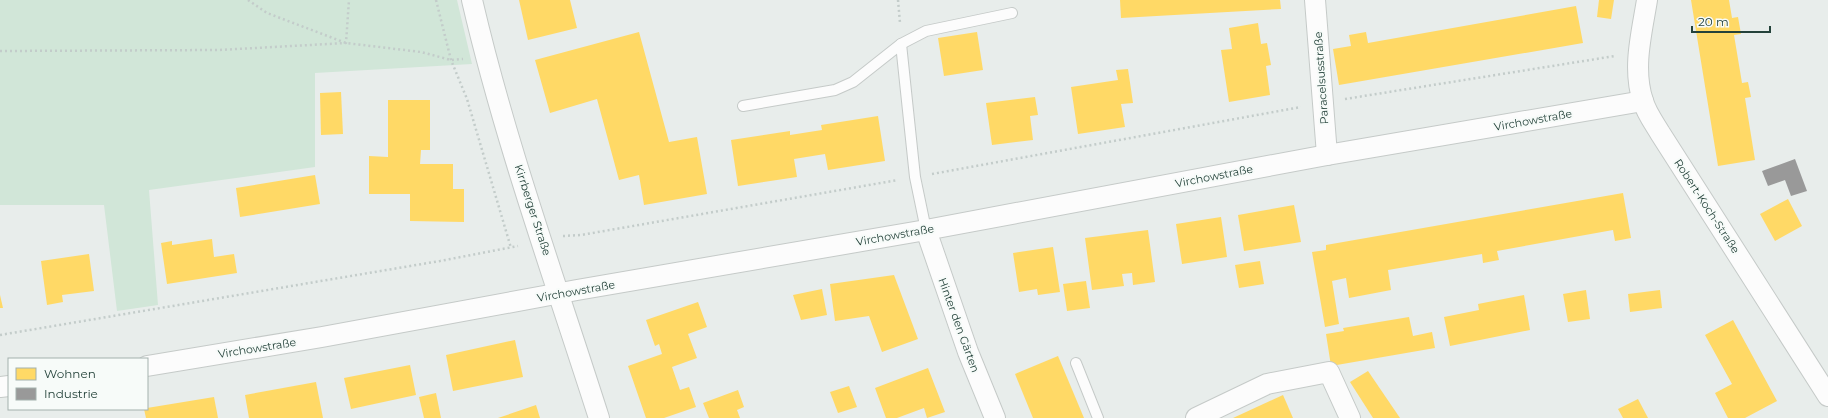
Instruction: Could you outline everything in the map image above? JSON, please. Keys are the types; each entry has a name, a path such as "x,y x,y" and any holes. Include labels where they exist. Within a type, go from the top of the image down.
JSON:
{"street":[{"name":"Kirrberger Straße","path":"472,0 486,57 599,418"},
{"name":"Paracelsusstraße","path":"1315,0 1327,155"},
{"name":"Robert-Koch-Straße","path":"1647,0 1639,52 1639,79 1643,101 1660,133 1828,396"},
{"name":"Virchowstraße","path":"148,366 322,337 926,230 1327,155 1643,101"},
{"name":"Hinter den Gärten","path":"926,230 968,352 996,418"},
{"path":"1196,418 1267,384 1329,372 1350,418"}],"lane":[{"path":"743,106 835,90 853,82 901,44 926,31 1012,13"},
{"path":"901,44 914,177 926,230"},
{"path":"1076,363 1098,418"}],"path":[{"path":"248,0 267,13 346,43"},
{"path":"346,43 349,0"},
{"path":"436,0 451,60 467,99 511,248"},
{"path":"0,51 219,50 346,43 421,52 451,60 486,57"},
{"path":"0,335 125,315 511,248 542,238 581,235 914,177 1322,103 1639,52"}],"green space":[{"path":"0,0 457,0 472,64 315,73 315,167 149,190 158,305 117,311 104,205 0,205"}],"building: Wohnen":[{"path":"519,0 570,0 577,28 528,40"},
{"path":"1120,0 1280,0 1281,9 1121,18"},
{"path":"1599,0 1614,0 1611,19 1597,17"},
{"path":"1691,0 1729,0 1732,18 1738,17 1741,34 1734,35 1742,83 1748,82 1751,97 1745,98 1755,160 1718,166"},
{"path":"1576,6 1583,43 1339,85 1333,49 1351,46 1349,35 1366,32 1368,43"},
{"path":"1258,23 1261,44 1267,43 1271,65 1266,66 1270,95 1229,102 1221,50 1232,49 1229,28"},
{"path":"639,32 669,142 697,137 707,194 644,205 639,175 619,180 597,99 550,113 535,60"},
{"path":"977,32 983,70 944,76 938,38"},
{"path":"1128,69 1133,103 1121,104 1125,127 1078,134 1071,87 1118,80 1116,70"},
{"path":"341,92 343,134 321,135 320,93"},
{"path":"1035,97 1038,115 1030,116 1033,140 992,145 986,103"},
{"path":"388,100 430,100 430,150 421,150 420,164 453,164 453,189 464,189 464,222 410,221 410,194 369,194 369,156 388,157"},
{"path":"878,116 885,161 828,170 825,154 794,159 797,177 738,186 731,140 790,131 790,135 822,130 821,125"},
{"path":"315,175 320,204 240,217 236,188"},
{"path":"1623,193 1631,238 1615,241 1613,230 1497,251 1499,260 1483,263 1482,254 1388,270 1391,290 1349,298 1346,278 1332,281 1339,324 1325,327 1312,252 1326,250 1326,245"},
{"path":"1788,199 1802,226 1775,241 1760,214"},
{"path":"1294,205 1301,242 1244,251 1238,215"},
{"path":"1221,217 1227,257 1182,264 1176,224"},
{"path":"1148,230 1155,282 1133,285 1132,273 1122,274 1124,286 1092,290 1085,238"},
{"path":"212,239 214,257 234,254 237,273 167,284 161,243 172,241 172,245"},
{"path":"1053,247 1060,292 1038,295 1037,289 1019,292 1013,253"},
{"path":"89,254 94,291 62,295 63,302 47,305 41,261"},
{"path":"1260,261 1264,284 1239,288 1235,265"},
{"path":"894,275 918,339 882,352 869,316 835,321 830,284"},
{"path":"1086,281 1090,308 1067,311 1063,284"},
{"path":"822,289 827,315 801,320 793,295"},
{"path":"1586,290 1590,319 1568,322 1563,294"},
{"path":"1660,290 1662,308 1630,312 1628,294"},
{"path":"0,295 3,308 0,308"},
{"path":"1524,295 1530,330 1450,346 1444,317 1479,310 1478,304"},
{"path":"698,302 707,327 688,334 697,358 672,367 680,390 689,387 696,407 664,418 646,418 628,366 662,354 659,344 655,346 646,320"},
{"path":"1409,317 1413,336 1432,332 1435,348 1331,366 1326,334 1344,331 1343,328"},
{"path":"1733,320 1777,401 1745,418 1728,418 1715,393 1732,384 1705,335"},
{"path":"515,340 523,377 453,391 446,355"},
{"path":"1058,356 1084,418 1033,418 1015,374"},
{"path":"410,365 416,395 351,409 344,378"},
{"path":"928,368 945,412 927,418 924,408 897,418 886,418 875,388"},
{"path":"1368,371 1400,418 1373,418 1350,382"},
{"path":"316,382 323,418 249,418 245,395"},
{"path":"849,386 857,407 838,413 830,392"},
{"path":"738,390 744,407 737,410 740,418 709,418 703,403"},
{"path":"436,393 441,418 424,418 419,397"},
{"path":"1283,395 1293,418 1233,418"},
{"path":"214,397 218,418 146,418 144,410 148,410 148,408"},
{"path":"1638,399 1648,418 1623,418 1618,409"},
{"path":"536,405 540,418 498,418"}],"building: Industrie":[{"path":"1795,159 1807,191 1791,196 1785,180 1768,186 1762,171"}]}
